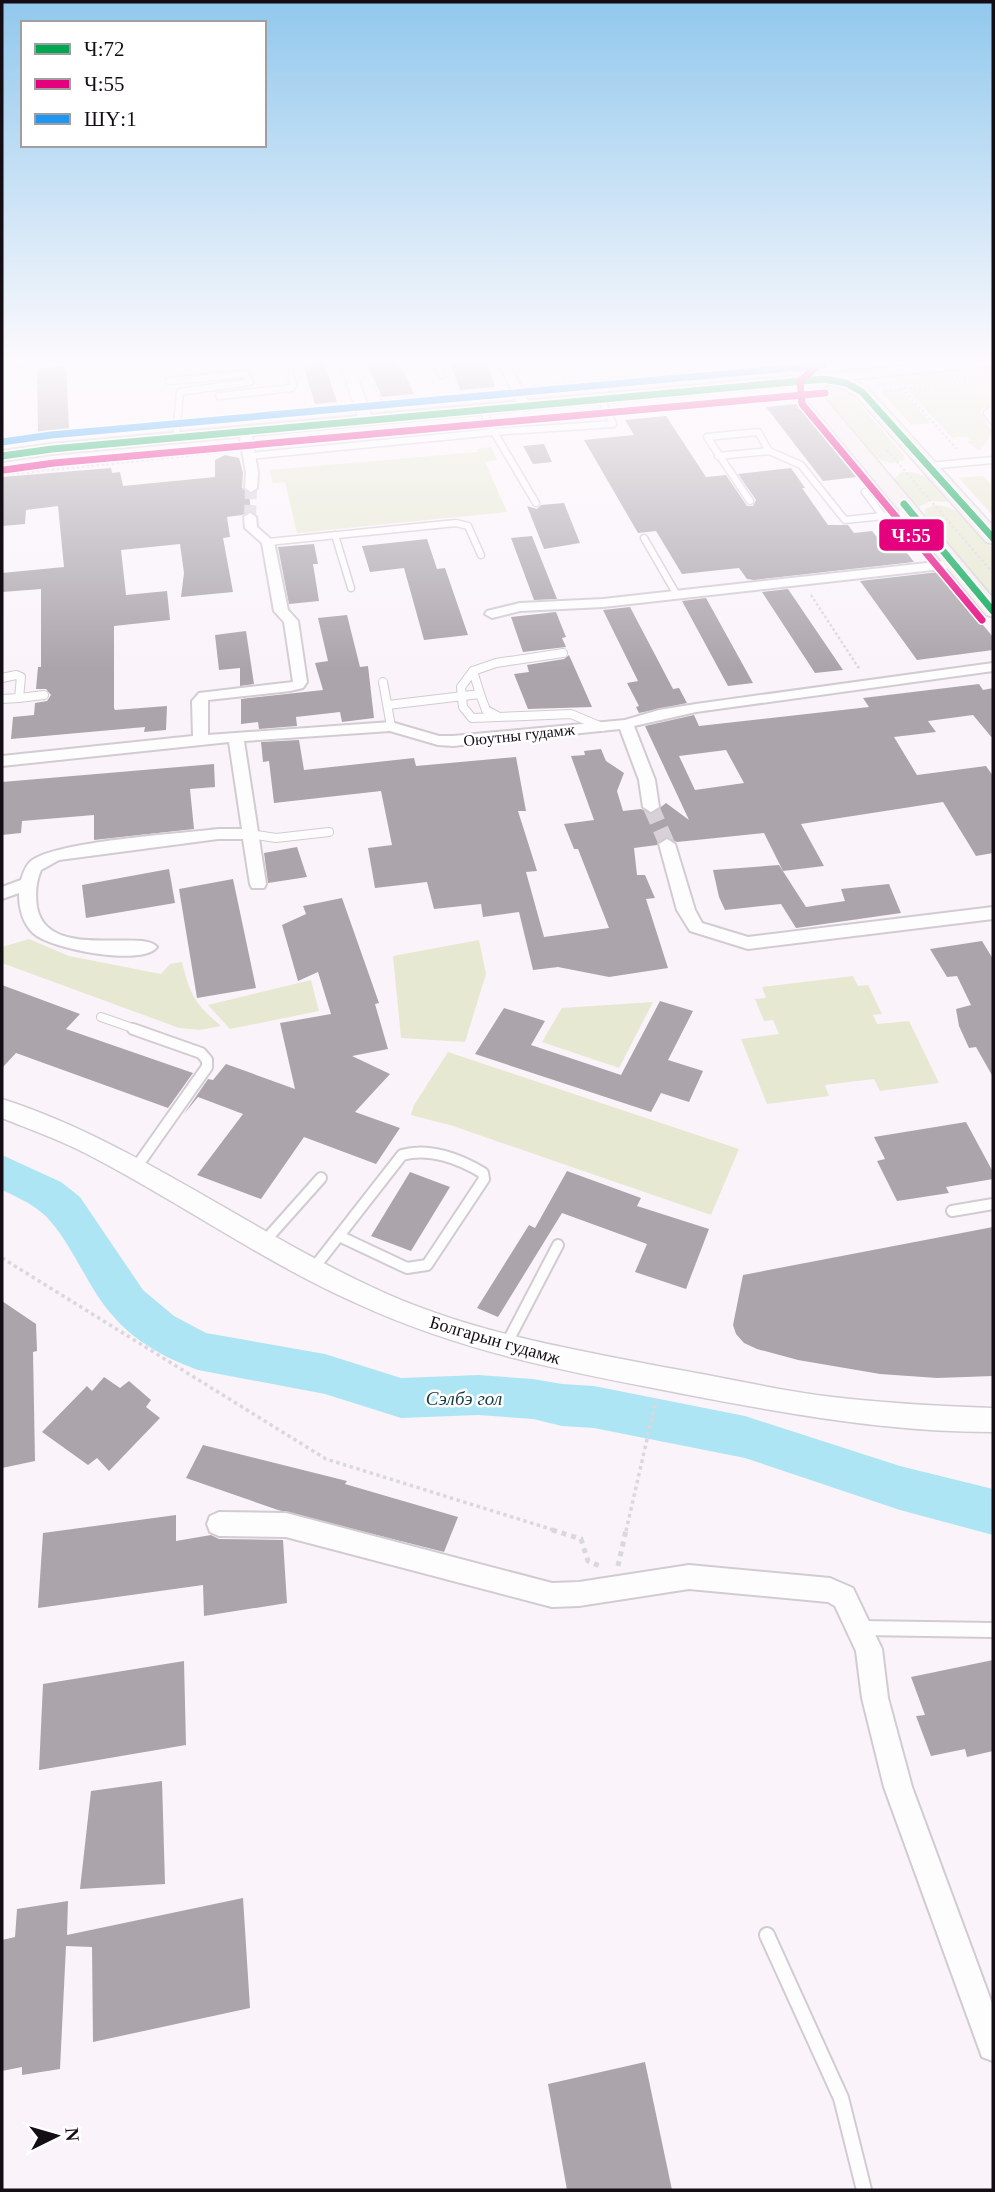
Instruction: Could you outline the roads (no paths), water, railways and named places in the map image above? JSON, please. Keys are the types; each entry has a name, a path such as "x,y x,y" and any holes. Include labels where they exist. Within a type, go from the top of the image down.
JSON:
{"main road":[{"path":"870,464 926,507 954,564 993,611"},
{"path":"875,470 927,466 993,538"},
{"path":"926,507 968,510"}],"street":[{"path":"250,464 251,488"},
{"path":"201,740 199,701 204,696 290,687 299,685 300,682 291,621 281,611 268,542 251,528 250,517"},
{"path":"492,614 534,604 596,604 954,564"},
{"name":"Оюутны гудамж","path":"2,761 201,740 391,726 438,740 453,741 602,727 696,708 993,667"},
{"path":"626,724 647,780 651,807"},
{"path":"236,738 257,884"},
{"path":"148,947 117,949 76,945 53,938 33,925 26,905 27,884 35,866 55,856 218,834 250,834"},
{"path":"667,844 686,910 696,927 748,943 993,913"},
{"path":"2,893 27,884"},
{"name":"Болгарын гудамж","path":"2,1108 56,1128 365,1296 449,1330 610,1370 822,1408 913,1418 993,1420"},
{"path":"219,1524 286,1525 552,1595 579,1594 689,1577 830,1590 844,1597 869,1649 875,1698 898,1787 993,2046"}],"lane":[{"path":"513,464 536,503"},
{"path":"724,464 750,501"},
{"path":"797,464 845,520 926,507"},
{"path":"927,466 946,464"},
{"path":"865,492 883,516"},
{"path":"268,542 456,523 468,526 481,555"},
{"path":"335,536 351,588"},
{"path":"644,538 677,595"},
{"path":"563,653 496,663 473,671 463,681 461,697 464,710 472,719 571,714 602,727"},
{"path":"473,671 486,710 499,717"},
{"path":"2,678 16,675 21,677 19,698"},
{"path":"383,681 391,726"},
{"path":"388,705 480,694"},
{"path":"2,699 44,695"},
{"path":"250,834 276,838 329,832"},
{"path":"101,1017 201,1052 207,1060 207,1068 135,1169"},
{"path":"312,1269 402,1155 408,1152 429,1152 483,1173 484,1179 427,1265 407,1268 340,1236"},
{"path":"264,1243 321,1178"},
{"path":"952,1211 993,1204"},
{"path":"507,1343 558,1245"},
{"path":"860,1628 993,1630"},
{"path":"767,1935 841,2098 864,2190"}],"waterway":[{"name":"Сэлбэ гол","path":"2,1171 47,1194 65,1209 128,1303 158,1329 198,1351 325,1374 401,1398 478,1395 533,1399 562,1405 594,1407 745,1437 900,1488 993,1512"}],"tunnel":[{"path":"250,517 251,488"},
{"path":"651,807 667,844"}]}
